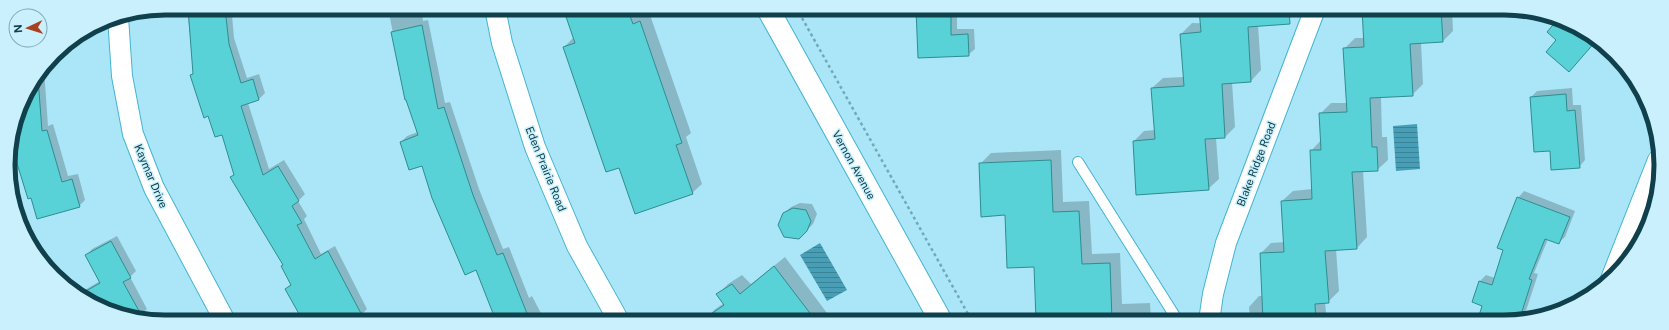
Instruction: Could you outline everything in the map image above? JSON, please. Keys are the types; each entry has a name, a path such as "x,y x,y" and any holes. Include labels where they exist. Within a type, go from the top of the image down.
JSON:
{"main road":[{"name":"Vernon Avenue","path":"771,15 938,315"}],"street":[{"name":"Eden Prairie Road","path":"496,15 502,43 535,147 577,246 616,315"},
{"name":"Blake Ridge Road","path":"1210,315 1213,294 1226,243 1313,15"},
{"name":"Kaymar Drive","path":"118,23 122,76 133,134 154,188 222,315"},
{"path":"1616,265 1654,170"}],"lane":[{"path":"1078,162 1174,315"}],"path":[{"path":"801,16 969,315"}],"water":[{"path":"1417,124 1420,169 1396,171 1393,126"},
{"path":"820,243 847,290 827,301 800,255"}],"building":[{"path":"189,15 226,15 229,44 241,83 253,79 259,100 241,106 263,175 278,166 299,201 292,206 302,223 297,225 315,259 328,251 362,315 300,315 285,289 291,285 281,266 283,265 230,177 234,175 222,135 215,137 208,116 204,118 190,75 193,74"},
{"path":"565,15 630,15 633,24 640,21 682,143 676,145 693,194 635,214 619,168 606,172 563,47 575,43"},
{"path":"916,15 951,15 951,35 968,34 969,56 918,58"},
{"path":"1200,15 1289,15 1290,24 1248,27 1251,82 1222,84 1225,138 1205,139 1209,190 1136,195 1133,141 1155,139 1151,88 1184,86 1180,34 1201,32"},
{"path":"1362,15 1441,15 1443,42 1410,44 1413,96 1370,98 1372,147 1377,147 1378,171 1352,172 1357,249 1325,251 1329,303 1315,304 1316,315 1263,315 1260,253 1284,252 1281,201 1312,199 1310,150 1321,150 1319,113 1347,112 1343,48 1364,47"},
{"path":"1554,24 1570,30 1593,44 1569,72 1546,52 1556,40 1547,32"},
{"path":"422,25 438,109 444,107 473,195 497,255 503,253 528,315 494,315 476,270 465,275 432,198 422,166 409,170 400,142 418,135 405,100 391,32"},
{"path":"38,84 42,131 47,130 62,182 72,179 80,207 37,219 31,198 28,199 15,155 20,126 30,99"},
{"path":"1566,94 1567,111 1575,110 1580,168 1551,170 1550,151 1534,152 1530,97"},
{"path":"1051,160 1053,212 1079,211 1082,264 1110,263 1112,315 1036,315 1034,267 1007,268 1005,215 981,217 979,163"},
{"path":"1517,197 1570,217 1559,244 1545,239 1529,279 1532,280 1521,314 1479,315 1482,306 1472,302 1479,281 1492,285 1503,250 1497,248"},
{"path":"793,208 806,210 811,221 807,231 799,239 784,237 778,225 783,213"},
{"path":"111,241 131,278 123,282 140,313 108,304 85,292 100,283 85,255"},
{"path":"774,266 811,315 710,315 724,305 716,294 732,284 740,294"}]}
